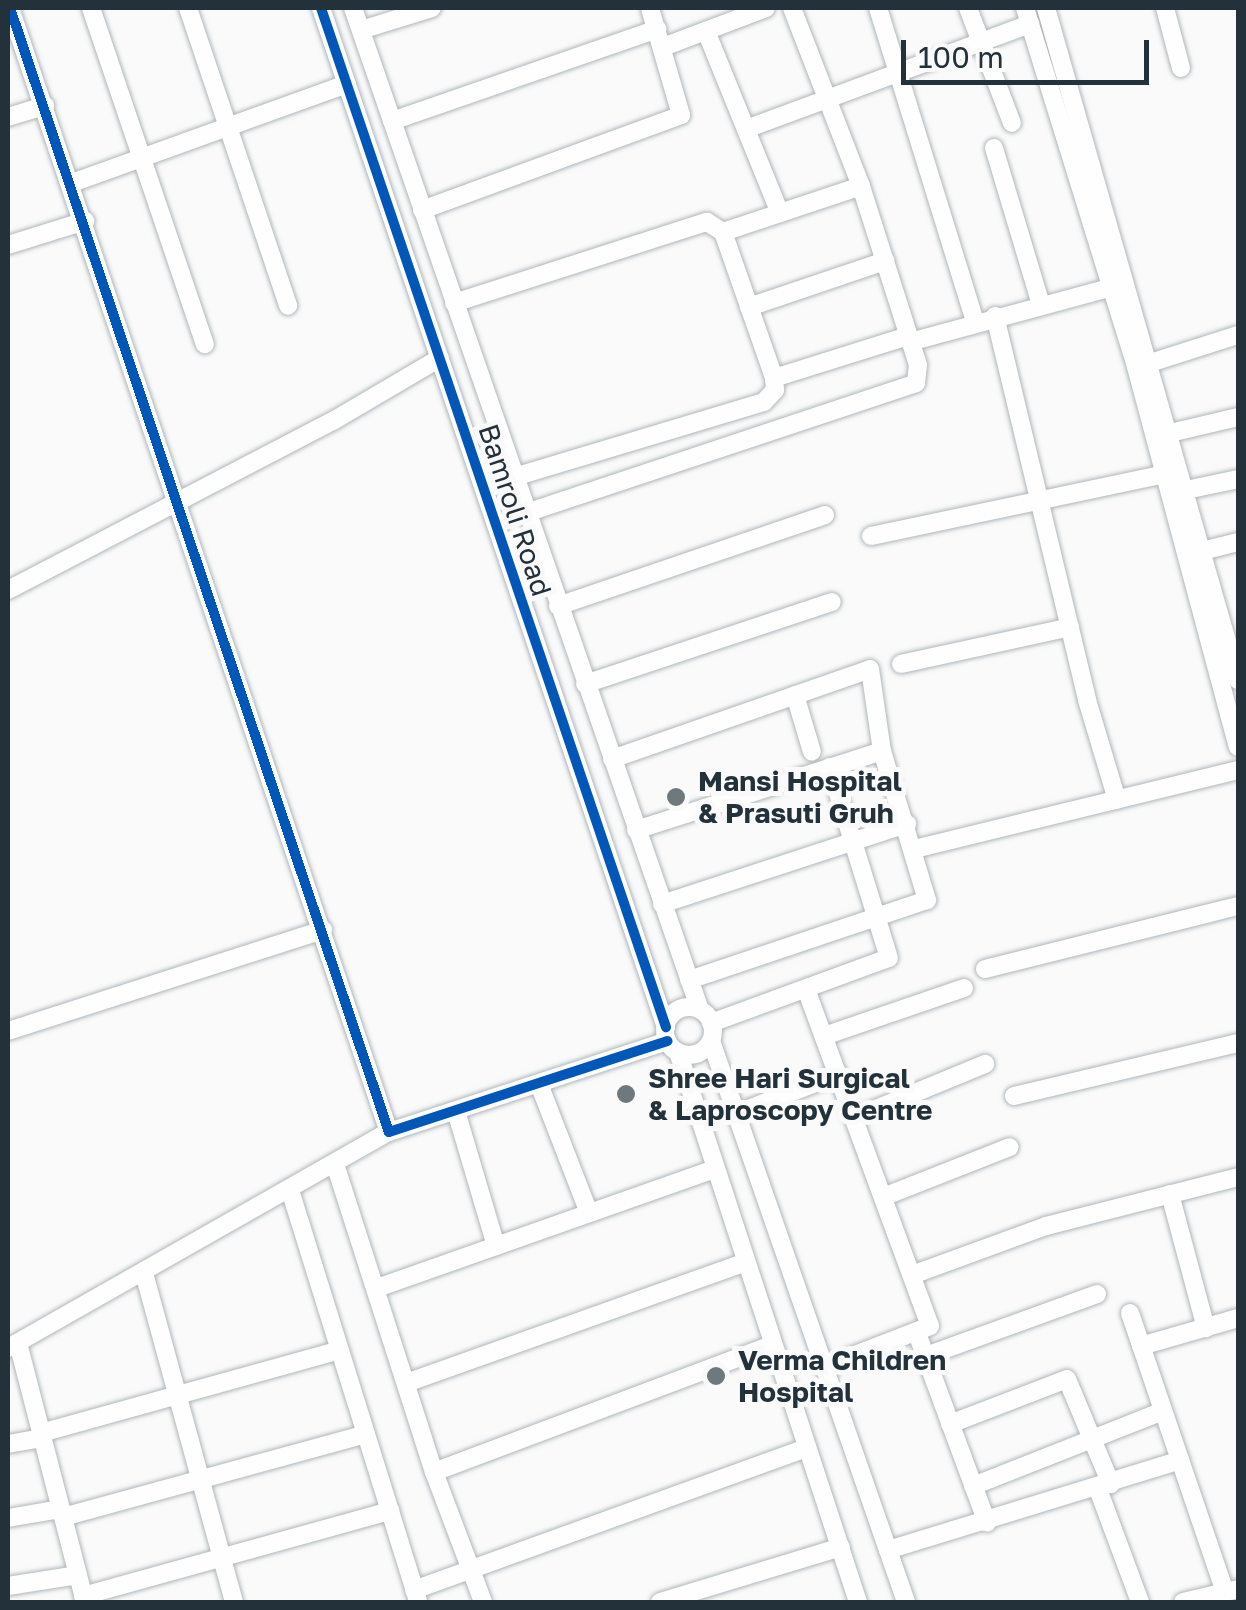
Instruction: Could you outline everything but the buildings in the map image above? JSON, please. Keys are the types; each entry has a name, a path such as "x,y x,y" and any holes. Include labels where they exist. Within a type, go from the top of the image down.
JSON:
{"street":[{"path":"91,8 205,344"},
{"path":"188,8 288,306"},
{"name":"Bamroli Road","path":"321,8 858,1602"},
{"path":"353,8 906,1602"},
{"path":"361,30 432,8"},
{"path":"422,210 676,119 683,110 650,8"},
{"path":"392,121 660,38 706,31 766,8"},
{"path":"526,513 908,389 919,374 861,186 792,8"},
{"path":"878,8 975,322"},
{"path":"968,8 1012,123"},
{"path":"1046,8 1238,680"},
{"path":"1166,8 1182,68"},
{"path":"10,14 182,502 389,1132"},
{"path":"746,129 981,42 1028,16 1112,287 1238,747"},
{"path":"706,31 780,213"},
{"path":"72,183 347,84"},
{"path":"8,116 45,106"},
{"path":"994,148 1041,305"},
{"path":"723,232 861,186"},
{"path":"8,245 85,221"},
{"path":"454,303 695,223 717,225 723,232 774,378 775,390 764,402 514,477"},
{"path":"749,307 884,262"},
{"path":"774,378 1112,287"},
{"path":"996,316 1070,627 1117,800"},
{"path":"1150,363 1238,334"},
{"path":"8,590 182,502 440,358"},
{"path":"1170,433 1238,417"},
{"path":"872,536 1164,474"},
{"path":"1186,490 1238,479"},
{"path":"558,606 825,516"},
{"path":"1202,551 1238,542"},
{"path":"586,684 832,602"},
{"path":"901,664 1070,627"},
{"path":"612,759 870,669 882,751 927,900 689,980"},
{"path":"796,695 812,752"},
{"path":"636,830 882,751"},
{"path":"671,1040 680,1010 707,1025 889,958 880,916 830,768"},
{"path":"914,849 1238,770"},
{"path":"662,904 907,824"},
{"path":"985,970 1238,906"},
{"path":"8,1031 324,930"},
{"path":"824,1036 964,988"},
{"path":"806,989 930,1326 918,1336 824,1367"},
{"path":"390,1511 84,1599 42,1436 13,1346 389,1132 671,1040 700,1053 707,1025"},
{"path":"1014,1096 1238,1043"},
{"path":"854,1118 985,1064"},
{"path":"736,1114 838,1074"},
{"path":"539,1084 589,1213"},
{"path":"456,1110 496,1246"},
{"path":"883,1197 1010,1147"},
{"path":"335,1164 409,1382 434,1472 484,1602"},
{"path":"377,1288 712,1170"},
{"path":"912,1275 1036,1229 1238,1177"},
{"path":"290,1190 416,1599 474,1573 807,1448"},
{"path":"1170,1194 1206,1328"},
{"path":"409,1382 743,1263"},
{"path":"144,1273 234,1602"},
{"path":"926,1356 1096,1294"},
{"path":"1130,1313 1180,1460 1232,1590 1184,1602"},
{"path":"1141,1346 1238,1318"},
{"path":"918,1336 986,1523"},
{"path":"434,1472 772,1345"},
{"path":"8,1444 340,1350"},
{"path":"950,1424 1067,1379 1094,1439 1104,1486 1140,1602"},
{"path":"973,1486 1164,1412"},
{"path":"8,1518 62,1513 366,1434"},
{"path":"888,1550 986,1523 1180,1460"},
{"path":"668,1601 841,1547"},
{"path":"8,1586 78,1574"}],"cycle path":[{"path":"10,8 389,1132 668,1041"},
{"path":"321,8 666,1027"}],"place":[{"name":"Mansi Hospital & Prasuti Gruh","path":"676,797"},
{"name":"Shree Hari Surgical & Laproscopy Centre","path":"626,1094"},
{"name":"Verma Children Hospital","path":"716,1376"}]}
